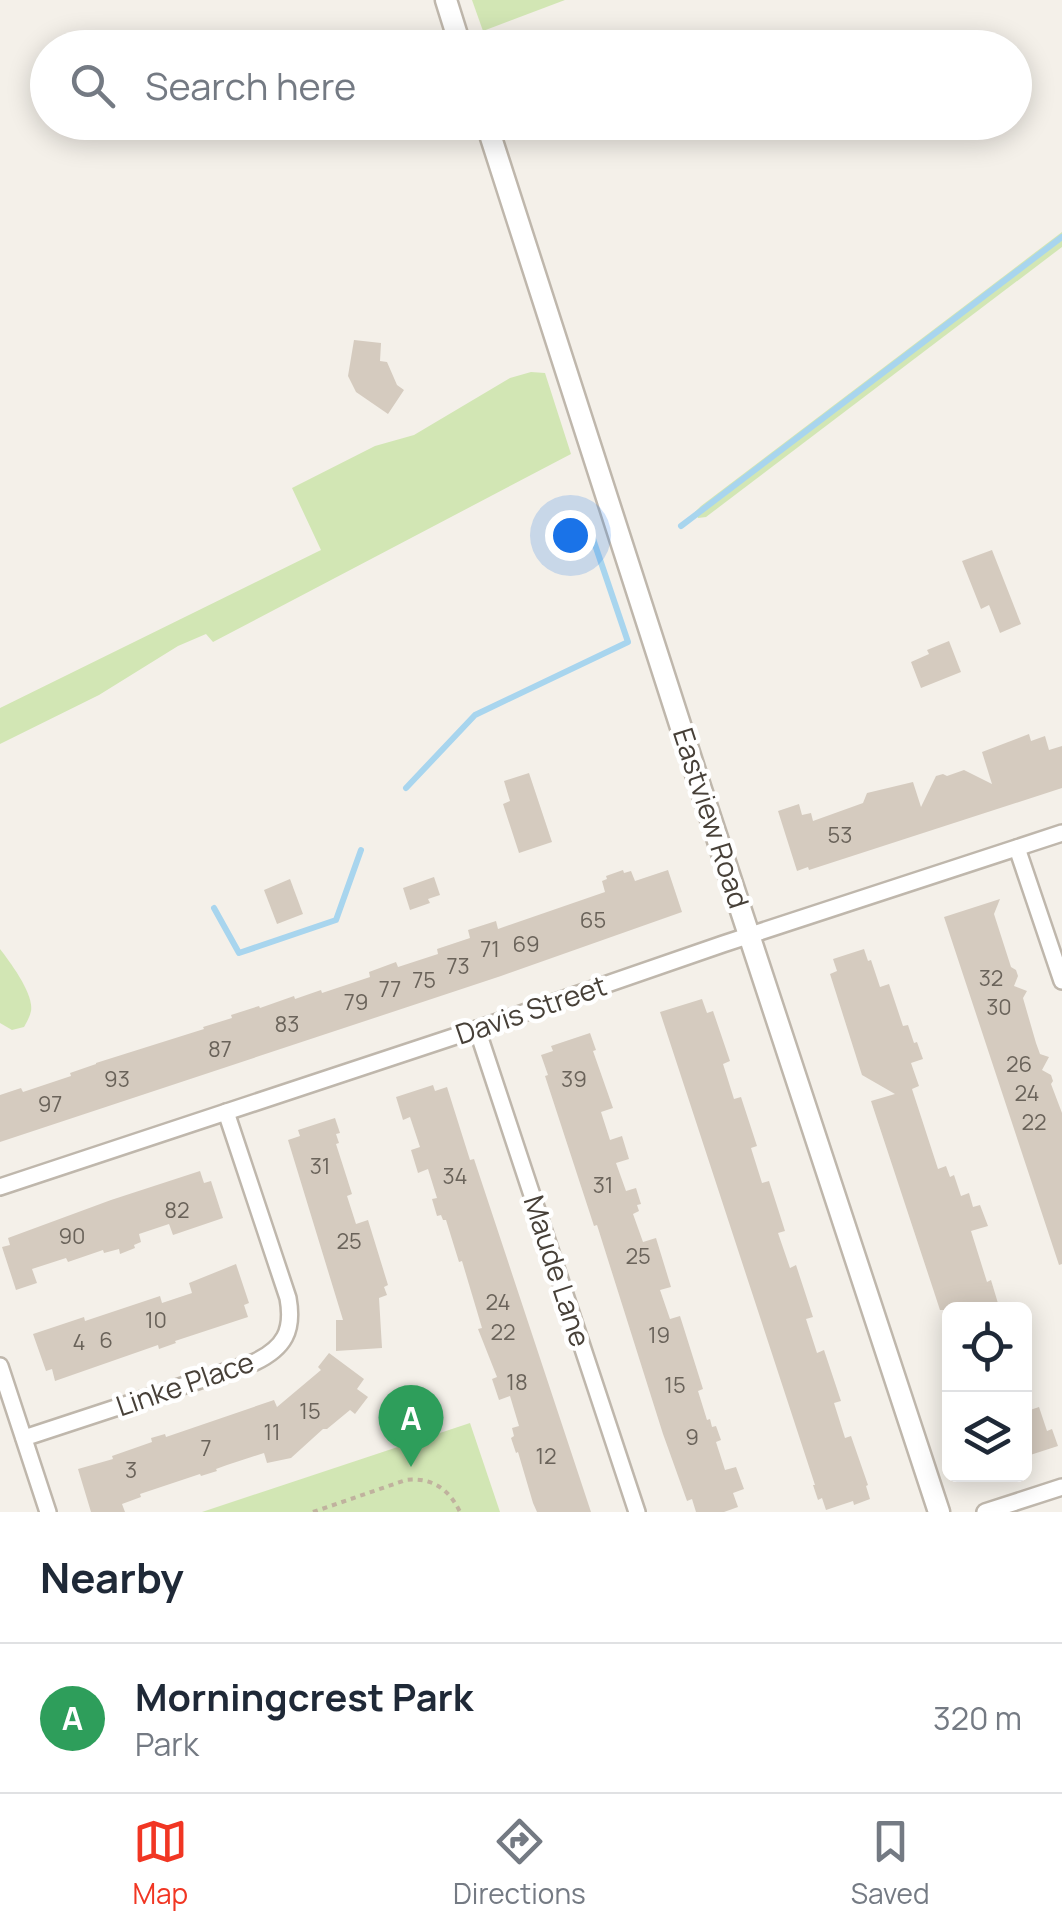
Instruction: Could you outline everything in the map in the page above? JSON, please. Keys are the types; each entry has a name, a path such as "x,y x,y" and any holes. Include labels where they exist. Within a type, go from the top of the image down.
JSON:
{"street":[{"path":"446,0 455,30"},
{"name":"Eastview Road","path":"492,140 939,1512"},
{"name":"Davis Street","path":"0,1187 1062,834"},
{"path":"1017,848 1062,981"},
{"name":"Maude Lane","path":"476,1029 637,1512"},
{"name":"Linke Place","path":"24,1438 254,1362 272,1354 280,1345 289,1324 288,1298 226,1112"},
{"path":"0,1366 48,1512"},
{"path":"985,1512 1062,1487"}],"path":[{"path":"313,1512 418,1478 450,1494 460,1512"}],"green space":[{"path":"472,0 565,0 486,30"},
{"path":"1062,232 1062,247 706,517 698,518 695,512 701,506"},
{"path":"545,373 571,454 213,642 206,634 178,646 99,695 0,744 0,708 321,550 292,488 375,446 414,435 510,378"},
{"path":"0,949 31,1004 24,1027 12,1030 0,1023"},
{"path":"470,1423 500,1512 202,1512"}],"building":[{"path":"354,340 381,343 380,361 387,362 397,385 404,390 388,414 356,392 348,376"},
{"path":"992,550 1021,624 1000,633 989,605 981,609 962,561"},
{"path":"949,641 961,672 921,688 911,662"},
{"path":"1029,734 1031,741 1045,736 1049,750 1062,746 1062,788 797,871 778,811 799,804 802,815 811,813 813,821 863,803 867,793 913,782 921,807 936,776 964,770 992,784 982,752"},
{"path":"529,773 552,842 519,853 503,804 510,801 504,781"},
{"path":"668,870 682,912 0,1142 0,1095 21,1088 23,1092 71,1076 70,1073 96,1063 204,1029 232,1018 231,1015 294,996 295,999 321,990 322,993 370,977 369,972 396,962 398,967 438,954 437,949 470,938 468,930 496,921 498,929 605,892 602,881 606,876 631,871 635,881"},
{"path":"434,877 440,895 410,910 403,888"},
{"path":"290,879 303,914 277,924 264,890"},
{"path":"1000,899 994,914 1011,967 1018,976 1014,986 1027,991 1023,998 1036,1043 1040,1054 1049,1057 1042,1070 1051,1075 1062,1113 1059,1265 944,917"},
{"path":"864,949 880,987 889,984 903,1026 908,1025 914,1043 917,1042 923,1059 911,1063 919,1086 912,1089 938,1169 946,1166 950,1177 954,1175 961,1196 969,1193 973,1207 980,1205 988,1226 971,1231 998,1302 942,1302 940,1310 871,1101 895,1094 862,1075 830,974 837,971 833,959"},
{"path":"702,999 707,1013 713,1011 730,1061 723,1064 734,1099 741,1097 757,1146 751,1148 762,1183 769,1181 785,1231 778,1233 790,1268 796,1265 813,1317 806,1319 817,1353 824,1350 841,1401 834,1403 845,1438 851,1436 868,1485 870,1499 854,1505 853,1501 826,1510 822,1498 818,1500 660,1012"},
{"path":"590,1033 613,1108 601,1112 610,1140 622,1136 629,1159 616,1163 626,1191 636,1188 641,1204 633,1214 643,1242 656,1238 671,1287 660,1290 670,1319 680,1316 703,1389 698,1391 707,1420 710,1419 712,1427 716,1426 721,1440 716,1442 725,1470 736,1467 744,1489 733,1493 738,1507 724,1512 696,1512 692,1499 687,1501 545,1076 548,1075 541,1055 553,1051 551,1046"},
{"path":"433,1085 435,1091 447,1087 470,1160 474,1159 591,1512 537,1512 533,1503 511,1438 512,1428 519,1426 510,1396 499,1400 492,1379 497,1377 478,1329 482,1328 462,1261 459,1262 446,1220 437,1216 432,1199 437,1198 428,1169 418,1173 411,1150 420,1147 410,1117 403,1120 396,1097"},
{"path":"335,1118 340,1133 336,1134 336,1144 352,1194 347,1196 356,1224 368,1220 388,1285 384,1287 387,1295 379,1298 382,1348 336,1351 336,1320 343,1320 288,1140 300,1136 298,1130"},
{"path":"200,1171 204,1183 211,1181 223,1218 173,1235 169,1224 139,1234 141,1242 120,1254 119,1249 104,1253 103,1250 32,1269 37,1283 16,1290 2,1247 10,1245 8,1238"},
{"path":"236,1264 249,1303 244,1305 248,1317 55,1381 52,1369 46,1371 33,1334 160,1296 162,1303 192,1293 189,1283"},
{"path":"329,1353 364,1379 357,1389 368,1397 355,1414 350,1410 291,1458 267,1463 264,1453 140,1494 141,1497 122,1504 125,1512 91,1512 78,1469 113,1459 112,1456 152,1442 151,1438 165,1434 166,1437 274,1400 277,1407 321,1370 318,1367"},
{"path":"1039,1407 1047,1431 1052,1429 1058,1446 1032,1454 1032,1409"}],"waterway":[{"path":"681,526 1062,237"},
{"path":"406,788 475,715 628,642 590,530"},
{"path":"214,908 239,953 336,920 361,850"}],"place":[{"name":"Morningcrest Park","path":"411,1467"}]}
